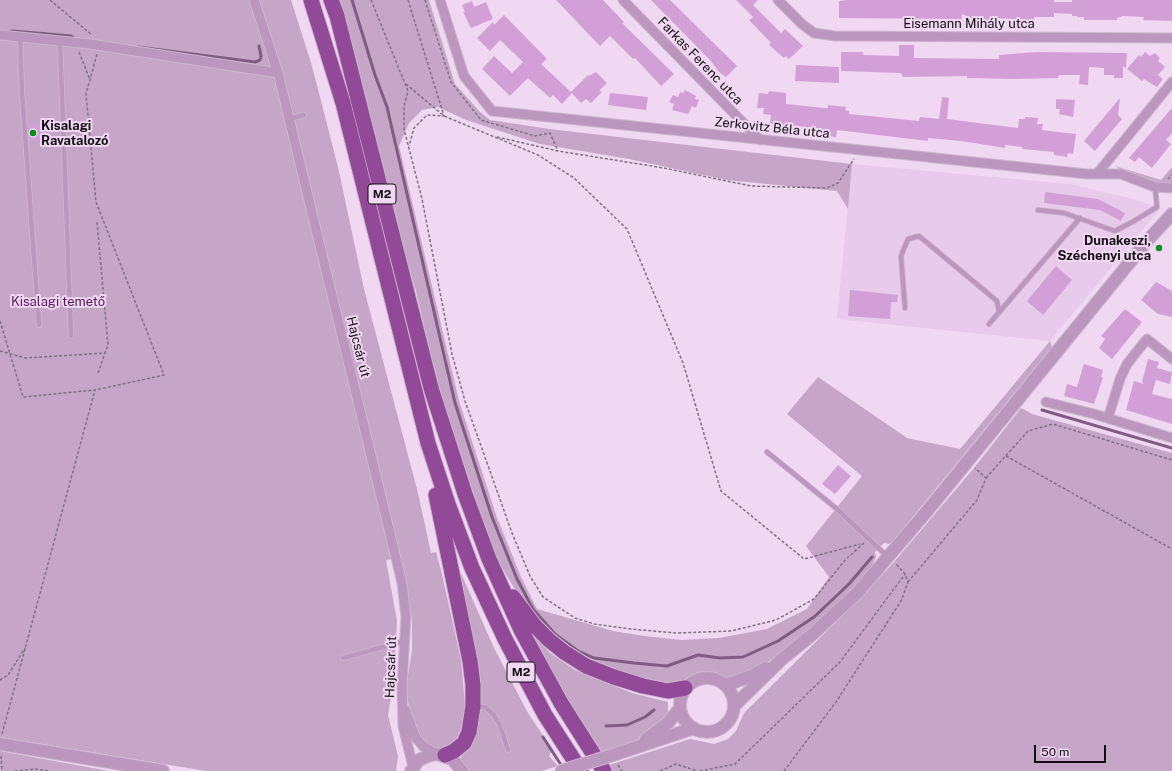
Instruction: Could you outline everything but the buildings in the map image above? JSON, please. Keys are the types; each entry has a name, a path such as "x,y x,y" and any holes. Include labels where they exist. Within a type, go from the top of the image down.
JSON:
{"highway":[{"name":"M2","path":"311,0 343,103 428,443 459,535 490,608 524,677 545,715 581,771"},
{"name":"M2","path":"331,0 337,16 431,388 465,494 496,574 539,664 561,704 604,771"},
{"path":"428,443 436,498 474,685 473,706 469,732 464,743 454,752 441,755"},
{"path":"496,574 534,625 549,640 574,659 607,675 643,686 668,691 686,688"}],"street":[{"name":"Hajcsár út","path":"254,0 278,73 397,560 406,617 406,641 402,686 403,726 412,769"},
{"name":"Zerkovitz Béla utca","path":"440,0 464,76 492,111 861,151 1097,174 1121,174 1155,188 1172,188"},
{"name":"Farkas Ferenc utca","path":"623,0 760,140"},
{"name":"Eisemann Mihály utca","path":"778,0 802,24 814,33 835,36 1172,38"},
{"path":"0,35 99,46 278,73"},
{"path":"1097,174 1172,82"},
{"path":"735,705 782,659 814,633 858,592 889,557 967,462 1080,321 1172,214"},
{"path":"1108,418 1120,379 1127,364 1147,339 1172,359"},
{"path":"1046,402 1094,414 1172,438"},
{"path":"726,685 752,676 782,659"},
{"path":"710,677 719,680 726,685 734,698 735,705 731,719 721,728 707,732 694,728 682,716 680,701 686,688 692,682 701,678 710,677"},
{"name":"Hajcsár út","path":"403,705 416,738 424,747 441,755"},
{"path":"637,745 668,724 680,708"},
{"path":"561,771 613,755 637,745 694,728"},
{"path":"1,740 163,771"},
{"path":"412,769 424,758 441,755 452,759 462,771"}],"lane":[{"path":"20,37 22,93 39,325"},
{"path":"60,41 71,336"},
{"path":"289,119 304,115"},
{"path":"1038,210 1064,213 1115,231 1157,207 1155,188"},
{"path":"989,324 1080,218"},
{"path":"906,308 901,256 908,239 919,236 997,301 999,312"},
{"path":"767,452 837,509 889,557"},
{"path":"343,658 406,641"},
{"path":"473,706 485,707 494,715 500,726 508,750"}],"path":[{"path":"0,321 23,397 95,390 164,375 96,202 86,94 99,46 87,30 50,0"},
{"path":"371,0 408,91 404,106 404,129 422,199 452,354 465,401 512,532 530,576 543,597 575,618 594,624 676,633 731,631 776,620 814,599 845,560 862,544"},
{"path":"408,0 444,116"},
{"path":"75,43 90,80"},
{"path":"405,83 444,116 538,155 574,178 627,229 683,363 721,490 804,559 872,542"},
{"path":"409,148 414,128 426,115 444,116"},
{"path":"550,133 558,151"},
{"path":"493,136 558,151 664,168 751,186 827,188 838,183 850,163 861,151"},
{"path":"98,222 108,345 98,373"},
{"path":"0,351 26,358 104,353"},
{"path":"1,740 95,390"},
{"path":"784,771 836,702 901,601 908,582 977,500 986,478 1028,431 1053,424 1172,460"},
{"path":"1006,456 1172,549"},
{"path":"967,462 986,478"},
{"path":"889,557 905,574 908,582"},
{"path":"700,771 735,764 840,662 872,616 905,574"},
{"path":"0,680 8,675 26,647"},
{"path":"0,753 2,771"},
{"path":"660,771 676,764 697,771"},
{"path":"15,771 34,768 50,771"}],"shaded area":[{"path":"852,164 1069,184 1126,197 1161,208 1050,341 837,319"}],"green space":[{"name":"Kisalagi temető","path":"0,0 291,0 312,66 338,167 364,289 418,493 431,553 436,552 441,570 461,660 465,705 461,729 455,742 442,749 433,748 426,744 420,737 409,708 406,687 412,650 412,619 400,558 386,560 397,621 393,686 388,715 398,756 396,771 206,771 0,737"},
{"path":"335,0 429,0 455,84 479,111 490,120 549,129 852,164 848,209 837,191 727,180 629,159 540,144 466,120 438,107 422,110 409,123 399,146 459,401 496,515 521,577 537,609 613,631 682,640 719,638 767,629 807,609 829,577 806,546 862,476 787,414 818,377 907,438 960,449 1050,341 1052,347 893,541 889,544 884,543 875,552 876,557 872,566 853,589 810,632 758,669 732,680 715,673 705,672 687,678 682,683 655,685 563,649 522,601 495,556 438,389 416,291 387,196"},
{"path":"1115,166 1161,180 1172,167 1172,184 1165,187 1126,173"},
{"path":"1021,408 1032,414 1172,453 1172,771 613,771 609,765 690,739 714,744 728,739 736,731 744,713 862,596 894,562 974,468"},
{"path":"456,562 494,648 528,713 552,749 549,756 558,766 541,771 466,771 461,764 460,759 469,744 474,729"},
{"path":"524,625 550,653 575,670 632,693 668,702 668,717 638,740 600,753 584,732"},
{"path":"0,751 109,771 0,771"}],"waterway":[{"path":"352,0 375,75 387,107 455,403 492,517 517,579 533,609 555,634 578,651 594,658 634,663 667,666 698,655 720,658 743,657 778,641 814,617 849,584 872,557"},
{"path":"8,32 13,31 71,36 75,39"},
{"path":"138,47 255,62 260,60 261,56 259,46"},
{"path":"1042,410 1172,448"},
{"path":"606,726 627,725 645,717 654,710"},
{"path":"543,737 563,768"}],"place":[{"name":"Kisalagi Ravatalozó","path":"33,133"},
{"name":"Dunakeszi, Széchenyi utca","path":"1159,248"}]}
